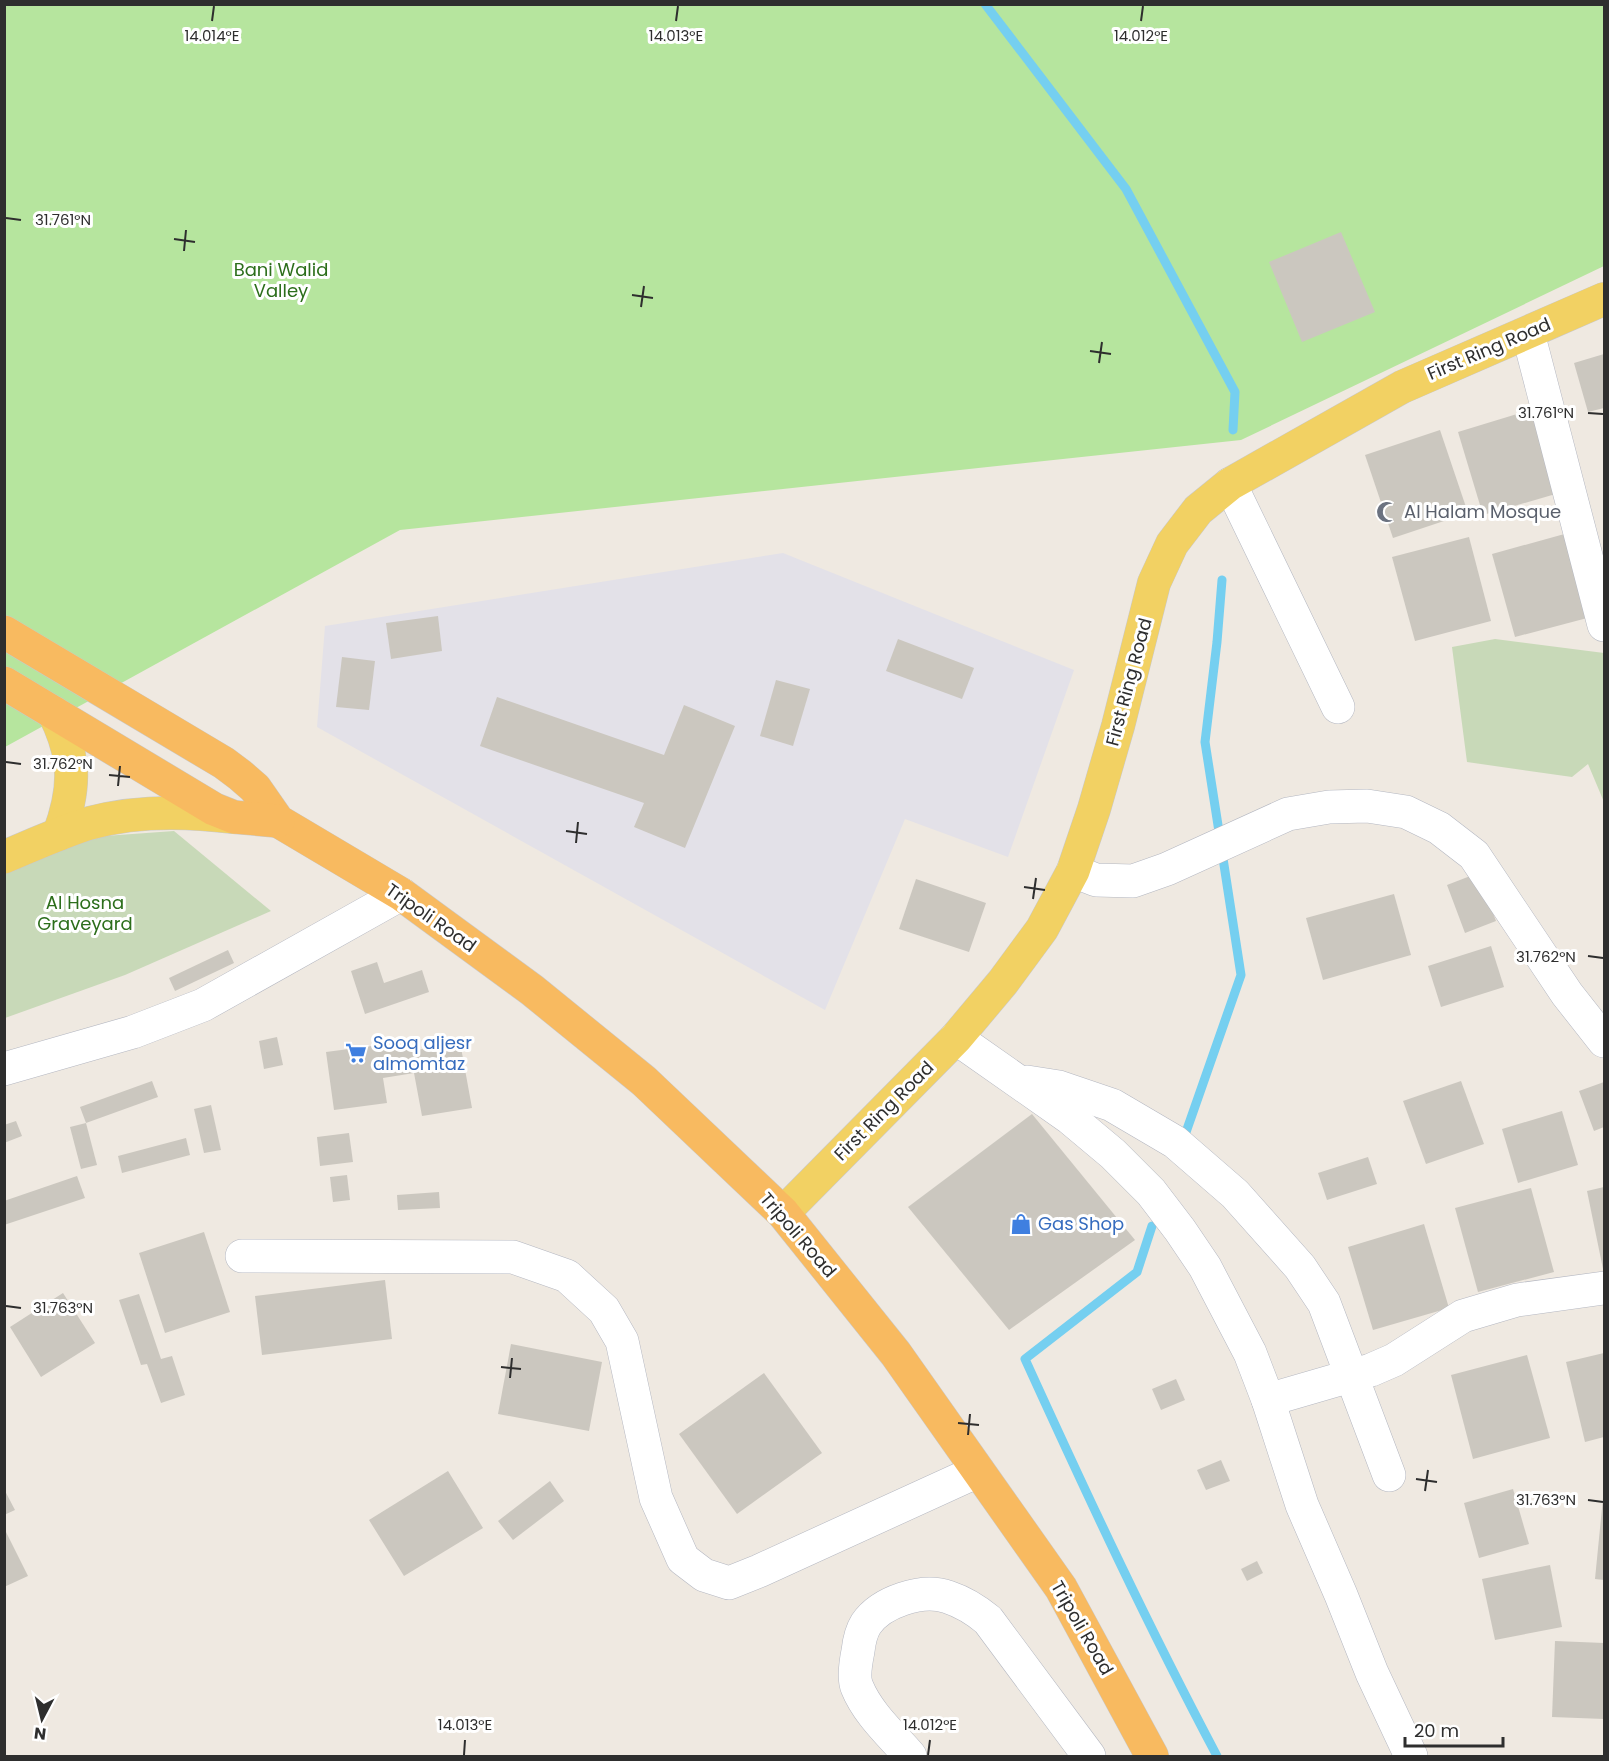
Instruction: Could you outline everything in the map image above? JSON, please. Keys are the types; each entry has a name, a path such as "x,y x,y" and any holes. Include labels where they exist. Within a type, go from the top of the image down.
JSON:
{"highway":[{"path":"4,633 240,775 267,803 278,820"},
{"path":"4,683 194,799 234,817 278,820"},
{"name":"Tripoli Road","path":"278,820 400,894 532,990 644,1082 783,1213 896,1354 1061,1588 1152,1756"}],"main road":[{"name":"First Ring Road","path":"783,1213 956,1038 1003,982 1042,929 1073,871 1095,809 1154,583 1172,544 1198,510 1230,484 1402,387 1605,299"},
{"path":"54,713 65,735 71,760 72,785 68,810 58,834"},
{"path":"4,857 58,834 92,823 151,813 199,813 234,817"}],"street":[{"path":"1528,333 1605,625"},
{"path":"1230,484 1338,707"},
{"path":"1073,871 1096,880 1133,881 1167,869 1288,813 1329,807 1367,806 1406,812 1439,828 1474,855 1567,994 1605,1041"},
{"path":"4,1069 133,1032 203,1005 400,894"},
{"path":"956,1038 1070,1118 1104,1146 1157,1200 1210,1276 1250,1353 1268,1400 1302,1505 1372,1673 1411,1756"},
{"path":"1016,1080 1059,1087 1112,1105 1175,1142 1235,1194 1300,1267 1324,1303 1389,1475"},
{"path":"242,1256 513,1257 567,1276 604,1310 622,1341 656,1498 683,1559 704,1575 729,1583 978,1471"},
{"path":"1268,1400 1353,1377 1394,1360 1463,1316 1517,1300 1605,1288"},
{"path":"910,1756 875,1717 856,1686 856,1660 859,1641 866,1624 891,1603 913,1595 946,1596 973,1608 987,1620 1089,1756"}],"shaded area":[{"path":"783,553 1074,670 1008,857 905,819 825,1010 317,727 325,626"}],"green space":[{"name":"Bani Walid Valley","path":"5,5 1604,5 1604,266 1241,440 400,530 5,747"},
{"path":"1495,639 1604,653 1604,802 1588,764 1572,777 1467,762 1452,647"},
{"name":"Al Hosna Graveyard","path":"174,831 271,911 125,975 5,1018 5,867 77,838"}],"building":[{"path":"1341,232 1375,312 1302,342 1269,262"},
{"path":"1604,354 1604,408 1588,412 1574,363"},
{"path":"1533,409 1559,493 1483,515 1458,432"},
{"path":"1440,430 1468,513 1393,538 1365,455"},
{"path":"1568,533 1591,617 1515,637 1492,554"},
{"path":"1469,537 1491,621 1415,641 1392,557"},
{"path":"438,616 442,651 391,659 386,623"},
{"path":"898,639 974,668 962,699 886,671"},
{"path":"342,657 375,661 369,710 336,707"},
{"path":"776,680 810,689 793,746 760,736"},
{"path":"497,697 664,755 684,705 735,726 685,848 634,827 644,803 480,746"},
{"path":"1478,873 1496,921 1465,933 1447,885"},
{"path":"916,879 986,903 969,952 899,929"},
{"path":"1394,894 1411,955 1323,980 1306,918"},
{"path":"1491,946 1504,987 1441,1007 1428,966"},
{"path":"228,950 234,963 175,991 169,978"},
{"path":"377,962 384,983 422,970 429,992 365,1014 351,971"},
{"path":"277,1037 283,1065 264,1069 259,1041"},
{"path":"410,1041 411,1051 460,1042 472,1108 422,1116 414,1073 383,1078 387,1103 334,1110 326,1052"},
{"path":"152,1081 158,1097 86,1123 80,1107"},
{"path":"1461,1081 1484,1144 1426,1164 1403,1101"},
{"path":"1604,1082 1604,1127 1594,1131 1579,1091"},
{"path":"211,1105 221,1150 204,1153 194,1109"},
{"path":"1562,1111 1578,1165 1518,1183 1502,1129"},
{"name":"Gas Shop","path":"1032,1114 1135,1240 1009,1330 908,1207"},
{"path":"16,1121 22,1136 4,1143 4,1125"},
{"path":"86,1123 97,1165 81,1169 70,1127"},
{"path":"349,1133 353,1162 320,1166 317,1137"},
{"path":"186,1138 190,1155 122,1173 118,1156"},
{"path":"1368,1157 1377,1184 1327,1200 1318,1173"},
{"path":"347,1175 350,1200 333,1202 330,1177"},
{"path":"77,1176 85,1198 4,1225 4,1201"},
{"path":"1604,1187 1604,1269 1603,1269 1587,1191"},
{"path":"1531,1188 1554,1272 1478,1292 1455,1208"},
{"path":"439,1192 440,1208 398,1210 397,1195"},
{"path":"1424,1224 1449,1308 1373,1330 1348,1247"},
{"path":"204,1232 230,1312 165,1333 139,1253"},
{"path":"385,1280 392,1339 262,1355 255,1296"},
{"path":"63,1293 95,1343 41,1377 10,1327"},
{"path":"139,1294 161,1359 172,1356 185,1395 161,1403 147,1364 141,1365 119,1300"},
{"path":"511,1344 602,1362 589,1431 498,1414"},
{"path":"1604,1353 1604,1437 1585,1442 1566,1362"},
{"path":"1527,1355 1550,1438 1473,1459 1451,1375"},
{"path":"764,1373 822,1453 737,1514 679,1434"},
{"path":"1176,1379 1185,1400 1161,1410 1152,1389"},
{"path":"1221,1460 1230,1481 1206,1490 1197,1470"},
{"path":"448,1471 483,1528 404,1576 369,1520"},
{"path":"550,1481 564,1501 513,1540 498,1521"},
{"path":"4,1489 15,1510 4,1515"},
{"path":"1513,1489 1529,1544 1479,1558 1464,1503"},
{"path":"1604,1498 1604,1580 1595,1579"},
{"path":"4,1528 28,1576 4,1587"},
{"path":"1257,1561 1263,1573 1247,1581 1241,1569"},
{"path":"1550,1565 1562,1627 1495,1640 1482,1579"},
{"path":"1555,1641 1604,1643 1604,1719 1552,1717"}],"waterway":[{"path":"985,4 1126,189 1235,392 1233,430"},
{"path":"1220,838 1205,742 1222,580"},
{"path":"1185,1135 1241,975 1222,852"},
{"path":"1152,1226 1137,1272 1025,1359 1118,1559 1217,1756"}],"place":[{"name":"Al Halam Mosque","path":"1387,512"},
{"name":"Sooq aljesr almomtaz","path":"356,1053"},
{"name":"Gas Shop","path":"1021,1224"}]}
